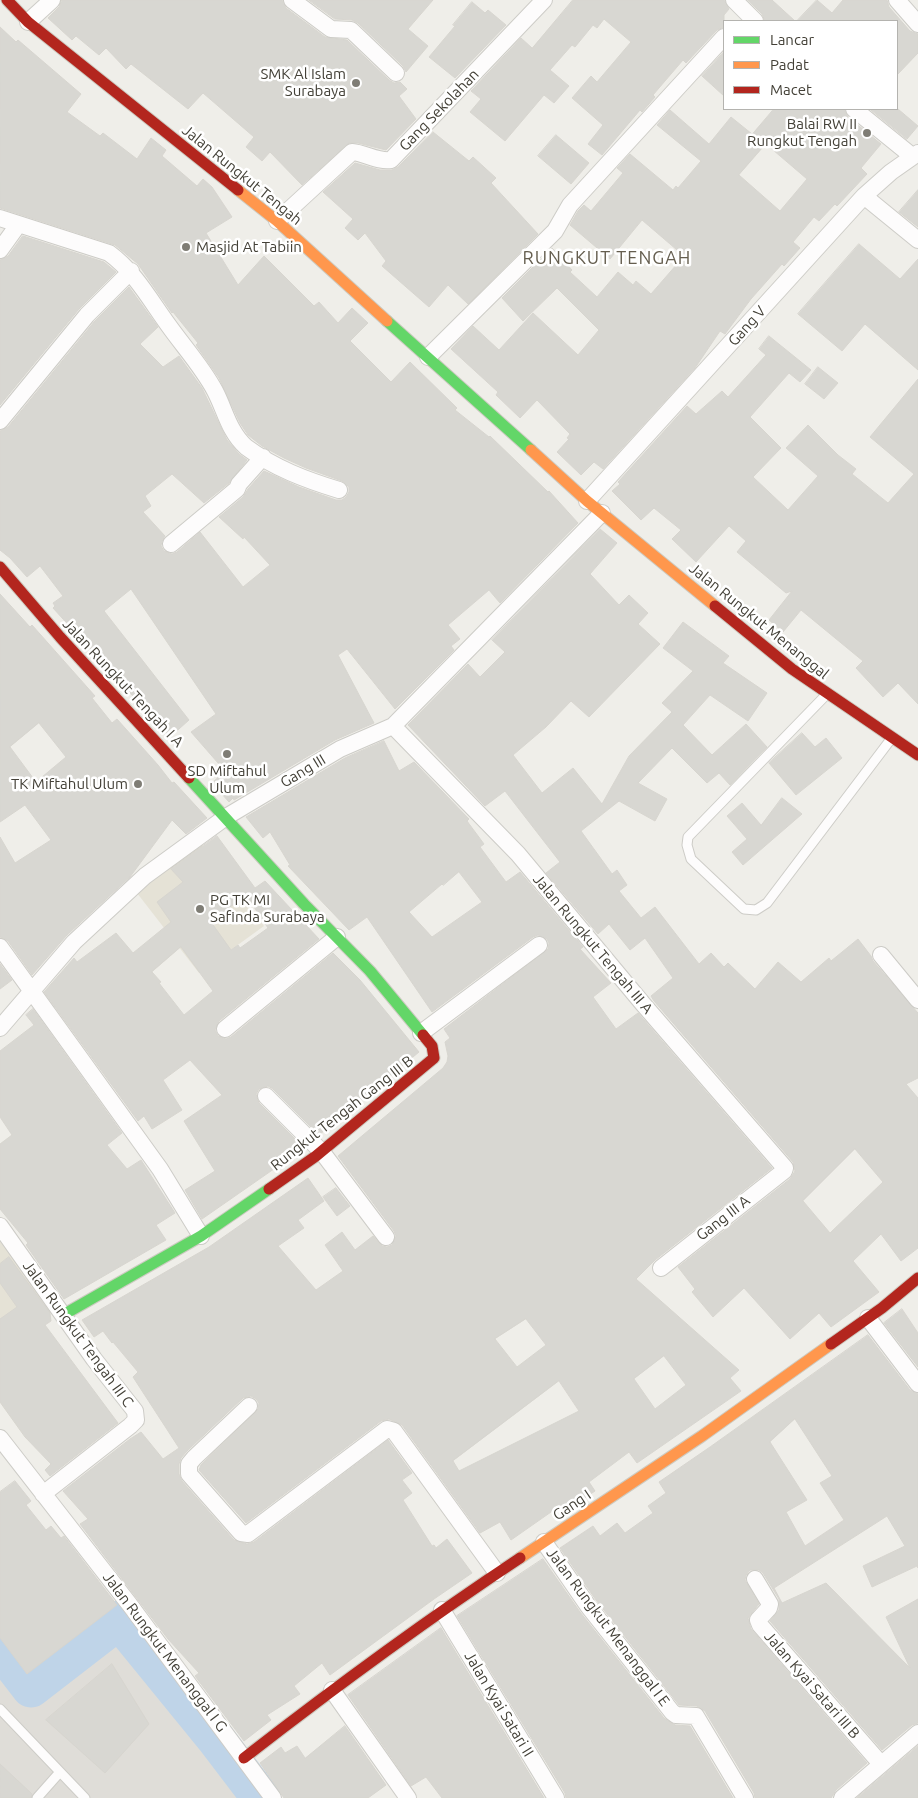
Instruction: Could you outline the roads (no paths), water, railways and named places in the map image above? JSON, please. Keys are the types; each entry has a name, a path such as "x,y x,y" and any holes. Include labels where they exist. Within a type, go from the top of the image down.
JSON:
{"street":[{"name":"Jalan Rungkut Tengah","path":"6,0 28,22 277,222 587,501"},
{"path":"28,22 52,0"},
{"path":"292,0 331,29 351,30 396,73"},
{"name":"Gang Sekolahan","path":"277,222 352,152 362,153 385,161 391,160 544,0"},
{"path":"734,0 747,18"},
{"path":"897,0 918,24"},
{"path":"428,357 555,231 570,204 723,39"},
{"path":"855,110 915,154"},
{"name":"Gang V","path":"587,501 864,196 915,154"},
{"path":"864,196 918,240"},
{"path":"0,218 109,253 131,271 205,374 215,391 234,434 246,446 297,477 339,490"},
{"path":"0,250 18,224"},
{"path":"0,421 87,315 131,271"},
{"path":"171,544 237,489 239,484 263,457"},
{"name":"Jalan Rungkut Menanggal","path":"587,501 792,669 918,756"},
{"name":"Gang III","path":"0,1028 74,942 145,876 226,817 340,750 394,726 602,513"},
{"name":"Jalan Rungkut Tengah I A","path":"0,567 60,637 226,817"},
{"name":"Jalan Rungkut Tengah III A","path":"394,726 518,854 643,1004 785,1168"},
{"name":"Rungkut Tengah Gang III B","path":"63,1315 201,1236 322,1152 434,1058 432,1046 370,971 304,904 226,817"},
{"path":"225,1029 337,938"},
{"path":"421,1033 539,945"},
{"path":"0,947 160,1169 201,1236"},
{"path":"881,955 918,1000"},
{"path":"266,1096 322,1152 386,1237"},
{"name":"Gang III A","path":"661,1268 784,1171 785,1168"},
{"name":"Jalan Rungkut Tengah III C","path":"0,1226 63,1315 135,1411 136,1420 130,1426 43,1494"},
{"name":"Gang I","path":"244,1758 332,1690 442,1610 702,1436 868,1318 918,1278"},
{"path":"868,1318 918,1384"},
{"path":"249,1406 189,1464 189,1474 241,1533 248,1534 387,1429 394,1431 497,1574"},
{"name":"Jalan Rungkut Menanggal I G","path":"0,1438 85,1547 273,1798"},
{"name":"Jalan Rungkut Menanggal I E","path":"544,1542 588,1606 672,1712 676,1715 696,1716 745,1798"},
{"name":"Jalan Kyai Satari III B","path":"755,1579 770,1604 769,1608 758,1620 760,1624 881,1764"},
{"name":"Jalan Kyai Satari II","path":"442,1610 556,1798"},
{"path":"332,1690 408,1798"},
{"path":"842,1798 918,1733"}],"lane":[{"path":"827,694 688,836 687,845 691,859 744,909 756,910 767,903 893,737"},
{"path":"0,1711 85,1798"},
{"path":"37,1798 60,1772"}],"waterway":[{"path":"0,1648 31,1688 119,1620 216,1739 261,1798"}],"place":[{"name":"SMK Al Islam Surabaya","path":"356,83"},
{"name":"Balai RW II Rungkut Tengah","path":"867,133"},
{"name":"Masjid At Tabiin","path":"186,247"},
{"name":"SD Miftahul Ulum","path":"227,754"},
{"name":"TK Miftahul Ulum","path":"138,784"},
{"name":"PG TK MI Safinda Surabaya","path":"200,909"}],"district":[{"name":"RUNGKUT TENGAH","path":"607,258"}]}
